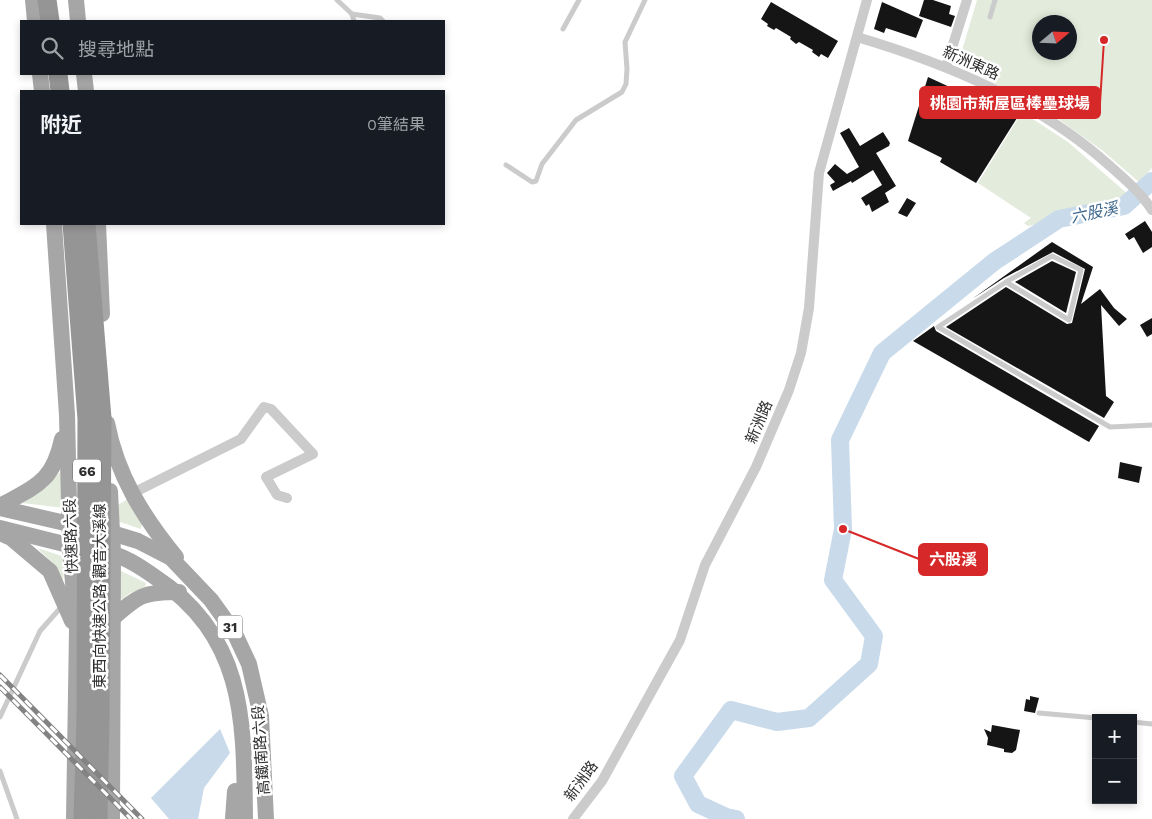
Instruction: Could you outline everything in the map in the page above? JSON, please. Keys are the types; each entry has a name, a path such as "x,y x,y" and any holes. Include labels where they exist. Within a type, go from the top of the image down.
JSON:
{"highway":[{"path":"47,0 50,20"},
{"path":"60,0 63,20"},
{"path":"58,75 60,90"},
{"path":"71,75 73,90"},
{"name":"東西向快速公路 觀音大溪線","path":"72,225 87,419 93,718 98,819"},
{"name":"東西向快速公路 觀音大溪線","path":"83,819 93,718 102,418 86,225"}],"main road":[{"path":"33,0 35,20"},
{"path":"76,0 78,20"},
{"path":"40,75 42,90"},
{"path":"84,75 86,90"},
{"name":"快速路六段","path":"54,225 67,415 70,547 77,630 74,819"},
{"name":"66","path":"98,225 112,532 112,819"},
{"path":"0,507 34,487 49,475 58,459 67,415"},
{"name":"31","path":"106,420 112,447 132,494 148,521 211,600"},
{"name":"高鐵南路六段","path":"0,507 112,532 138,541 171,558 211,600 234,632 249,664 256,690 261,716 266,819"},
{"name":"高鐵南路六段","path":"0,528 70,547 112,553 146,571 178,592 198,611 229,669 238,696 245,819"},
{"path":"0,534 11,538 50,571 77,630"},
{"path":"112,618 132,602 151,592 178,592"},
{"name":"高鐵南路六段","path":"232,819 241,726"}],"street":[{"name":"新洲路","path":"573,819 602,780 680,640 705,565 756,467 789,390 801,353 808,308 819,174 867,0"},
{"path":"946,67 967,0"},
{"name":"新洲東路","path":"857,37 946,67 1038,111 1088,146 1135,189 1150,207"},
{"path":"132,494 241,439 264,407 271,409 313,454 266,477 277,495 287,498"}],"lane":[{"path":"337,0 352,14 354,20"},
{"path":"563,29 579,0"},
{"path":"506,165 532,182 536,181 542,164 576,120 622,92 626,84 627,69 625,42 645,0"},
{"path":"990,17 995,0"},
{"path":"352,14 380,18 382,20"},
{"path":"1006,282 1069,320 1081,270 1052,256 1006,282 938,327 1110,427 1152,425"},
{"path":"0,717 40,632 64,604"},
{"path":"1039,712 1092,718"},
{"path":"1137,722 1152,724"},
{"path":"0,771 17,819"}],"green space":[{"path":"977,0 1152,0 1152,168 1139,182 1103,151 1050,113 958,64"},
{"path":"1022,112 1068,142 1130,196 1113,206 1028,226 1024,223 1031,218 978,183"},
{"path":"62,470 64,508 23,503 44,489"},
{"path":"128,499 142,523 141,529 117,521 116,506"},
{"path":"37,548 65,557 63,581 52,562"},
{"path":"119,570 146,583 145,588 130,593 122,599 118,598"}],"water":[{"path":"220,729 230,753 204,788 198,819 169,819 151,798"}],"building":[{"path":"924,0 933,0 951,6 949,14 955,16 951,27 919,16"},
{"path":"771,2 838,41 828,58 821,54 819,57 812,52 813,50 799,42 796,44 790,39 791,37 776,28 774,30 767,26 768,24 761,19"},
{"path":"882,2 923,20 916,38 886,28 884,33 874,29"},
{"path":"928,77 1017,118 976,183 940,162 942,158 908,141"},
{"path":"849,128 860,146 883,132 890,143 889,146 876,153 896,186 885,193 889,202 872,212 869,204 866,206 861,198 882,185 873,170 852,183 851,181 833,191 830,185 835,182 827,173 835,164 847,174 859,167 840,133"},
{"path":"907,198 916,203 907,217 898,213"},
{"path":"1145,221 1152,232 1152,247 1143,253 1134,237 1129,240 1125,234"},
{"path":"1052,242 1093,267 1081,304 1100,289 1114,308 1127,319 1119,326 1101,305 1106,396 1114,402 1104,418 946,327 1006,287 1067,324 1072,323 1085,269 1053,252 1004,278 972,299"},
{"path":"1052,261 1076,272 1066,313 1015,282"},
{"path":"1152,318 1152,334 1147,337 1140,325"},
{"path":"934,326 936,331 1099,426 1089,442 913,341"},
{"path":"1120,462 1142,467 1139,483 1118,478"},
{"path":"1030,696 1039,698 1035,713 1024,711 1026,699 1030,700"},
{"path":"992,725 1020,730 1016,750 1012,753 1004,752 1004,749 987,745 988,738 984,729 991,732"}],"waterway":[{"name":"六股溪","path":"736,819 726,817 698,804 683,776 731,710 777,722 809,718 869,664 874,636 833,580 843,529 840,440 882,353 995,261 1059,219 1124,206 1152,181"}],"railway":[{"path":"0,675 142,819"},
{"path":"0,687 131,819"}],"place":[{"name":"桃園市新屋區棒壘球場","path":"1104,40"},
{"name":"六股溪","path":"843,529"}]}
